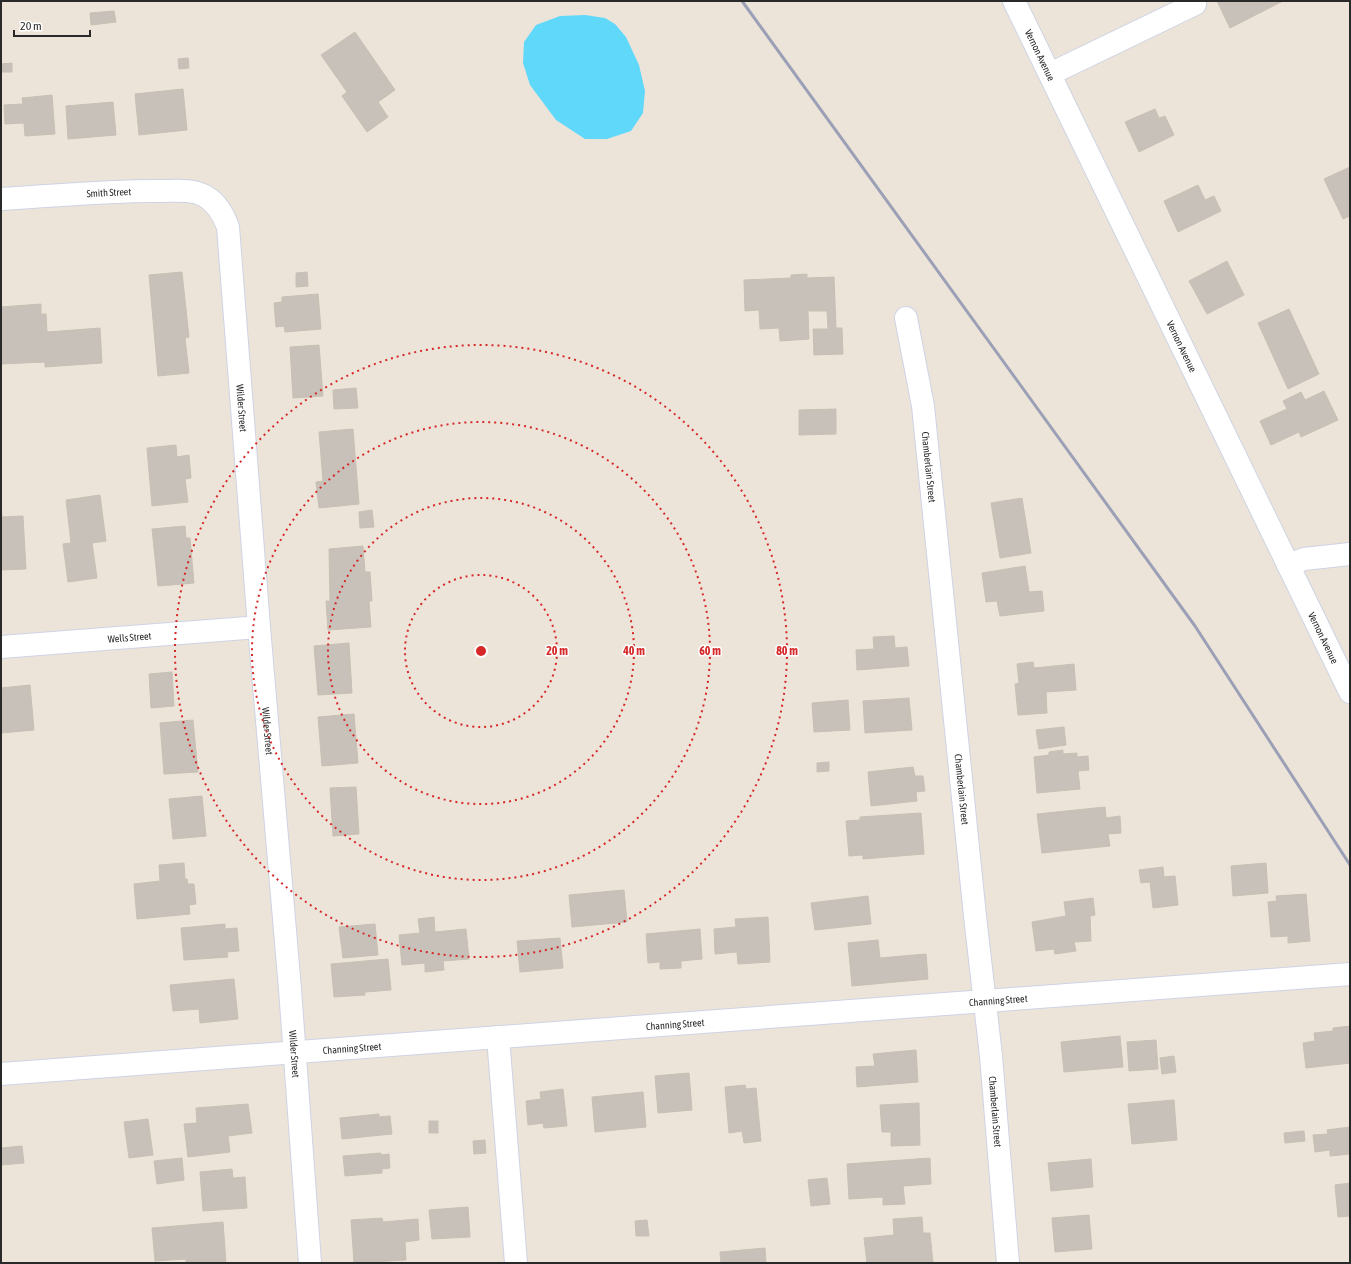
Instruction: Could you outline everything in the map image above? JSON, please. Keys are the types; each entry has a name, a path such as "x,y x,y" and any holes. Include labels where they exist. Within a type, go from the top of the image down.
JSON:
{"street":[{"name":"Vernon Avenue","path":"1014,1 1350,692"},
{"path":"1050,74 1196,4"},
{"name":"Smith Street","path":"1,199 141,190 190,191 204,196 214,203"},
{"name":"Wilder Street","path":"214,203 224,216 228,227 259,627 295,1052 310,1263"},
{"name":"Chamberlain Street","path":"906,318 923,406 985,1001 1008,1263"},
{"path":"1288,565 1304,559 1350,554"},
{"name":"Wells Street","path":"1,646 259,627"},
{"name":"Channing Street","path":"1,1074 1350,974"},
{"path":"498,1037 516,1263"}],"water":[{"path":"585,15 605,18 615,24 626,37 639,65 645,91 643,113 631,131 607,139 585,139 556,120 530,85 523,63 524,42 536,25 560,16"}],"building":[{"path":"1217,1 1283,1 1230,28"},
{"path":"114,11 116,22 91,25 90,13"},
{"path":"355,32 395,90 378,102 388,117 367,132 342,96 347,92 321,55"},
{"path":"188,58 189,68 179,69 178,59"},
{"path":"12,63 12,72 1,72 1,64"},
{"path":"183,89 187,130 139,135 135,94"},
{"path":"52,95 55,134 25,136 24,123 5,124 4,105 23,104 22,98"},
{"path":"113,102 116,135 68,139 66,106"},
{"path":"1155,109 1159,118 1165,116 1174,135 1139,152 1125,122"},
{"path":"1350,167 1350,216 1343,219 1324,179"},
{"path":"1198,185 1205,200 1214,196 1221,211 1178,232 1164,201"},
{"path":"1227,261 1244,295 1207,314 1189,281"},
{"path":"182,272 189,337 185,338 189,373 158,376 149,275"},
{"path":"307,272 308,286 296,287 296,273"},
{"path":"807,274 807,278 834,277 836,328 842,328 843,354 814,355 813,329 828,329 827,311 808,311 809,339 780,341 779,328 760,329 759,310 745,311 744,280 791,278 791,275"},
{"path":"318,294 321,329 285,332 284,326 276,327 274,303 282,302 282,297"},
{"path":"41,304 41,314 46,314 47,332 100,328 102,363 45,367 45,362 1,364 1,307"},
{"path":"1289,309 1319,374 1288,389 1258,323"},
{"path":"319,345 323,396 293,398 290,347"},
{"path":"356,388 358,408 334,409 333,390"},
{"path":"1324,391 1338,420 1301,437 1299,432 1271,445 1260,421 1287,409 1283,401 1301,392 1305,400"},
{"path":"836,409 836,434 799,435 799,410"},
{"path":"353,429 359,504 319,508 316,482 323,481 319,432"},
{"path":"176,445 177,457 189,455 191,478 185,479 188,502 152,506 147,448"},
{"path":"100,495 106,541 92,543 97,578 68,582 63,544 71,543 66,500"},
{"path":"1022,498 1031,553 1000,558 991,503"},
{"path":"1,509 2,517 23,516 26,569 1,570"},
{"path":"372,510 374,527 360,528 359,512"},
{"path":"185,526 186,538 190,538 194,583 158,586 152,529"},
{"path":"363,546 365,572 370,572 372,601 369,601 371,627 328,630 326,601 330,601 329,549"},
{"path":"1025,566 1029,592 1042,591 1044,611 1000,616 997,601 986,602 982,573"},
{"path":"894,636 895,648 907,647 909,666 857,670 856,650 874,649 873,637"},
{"path":"349,643 352,693 318,695 314,646"},
{"path":"1033,662 1034,668 1074,664 1076,690 1046,692 1047,713 1018,715 1015,684 1019,683 1017,664"},
{"path":"172,672 174,706 151,708 149,674"},
{"path":"30,685 34,730 1,733 1,688"},
{"path":"909,698 912,730 865,733 863,701"},
{"path":"848,700 850,730 814,732 812,703"},
{"path":"354,714 358,763 322,766 318,717"},
{"path":"193,720 198,772 164,774 160,723"},
{"path":"1064,727 1066,745 1039,749 1036,730"},
{"path":"1063,750 1063,754 1077,753 1077,757 1088,756 1089,770 1078,771 1080,789 1037,793 1034,757 1049,755 1049,752"},
{"path":"829,762 829,771 817,772 817,763"},
{"path":"913,767 915,776 923,776 925,791 916,792 917,801 871,806 868,772"},
{"path":"356,787 359,834 333,836 330,788"},
{"path":"202,796 206,836 173,839 169,799"},
{"path":"1105,807 1106,818 1120,816 1121,833 1108,834 1110,846 1042,853 1037,814"},
{"path":"921,813 924,854 863,859 863,855 849,856 846,821 860,820 860,817"},
{"path":"184,863 185,879 187,879 188,884 194,884 196,904 189,905 190,914 137,919 134,884 160,881 159,865"},
{"path":"1266,863 1268,893 1233,896 1231,866"},
{"path":"1163,867 1164,877 1175,876 1178,905 1153,908 1150,882 1141,883 1139,870"},
{"path":"624,890 627,922 572,927 569,895"},
{"path":"1306,894 1310,941 1288,943 1288,936 1271,937 1268,902 1277,901 1276,896"},
{"path":"868,896 871,924 815,930 811,903"},
{"path":"1093,898 1095,915 1090,916 1091,941 1074,942 1076,951 1055,954 1054,949 1036,951 1032,922 1066,916 1064,902"},
{"path":"434,917 435,932 466,929 469,959 443,961 444,970 425,972 425,963 402,965 399,935 420,933 418,919"},
{"path":"768,917 770,962 738,964 737,952 715,954 714,929 736,927 735,919"},
{"path":"225,924 225,929 237,928 239,951 227,952 228,957 184,960 181,928"},
{"path":"375,924 378,955 343,958 339,927"},
{"path":"700,929 702,959 681,961 681,968 660,969 660,962 648,963 646,934"},
{"path":"560,938 563,968 520,972 517,941"},
{"path":"878,940 880,958 926,954 928,979 852,986 848,943"},
{"path":"388,959 391,990 365,992 365,995 334,997 331,964"},
{"path":"234,979 238,1019 200,1023 199,1009 173,1011 170,985"},
{"path":"1350,1026 1350,1063 1306,1068 1303,1043 1315,1041 1314,1033 1333,1031 1333,1028"},
{"path":"1120,1036 1123,1067 1064,1072 1061,1042"},
{"path":"1156,1040 1158,1069 1129,1071 1127,1042"},
{"path":"916,1050 918,1082 857,1087 856,1067 875,1066 873,1054"},
{"path":"1174,1056 1176,1072 1162,1074 1160,1058"},
{"path":"689,1073 692,1110 658,1113 655,1076"},
{"path":"745,1085 746,1089 756,1088 761,1141 744,1143 742,1131 729,1133 725,1087"},
{"path":"563,1089 567,1126 544,1128 543,1123 528,1125 526,1101 541,1099 540,1092"},
{"path":"643,1092 646,1127 595,1132 592,1097"},
{"path":"1174,1100 1177,1140 1132,1144 1128,1104"},
{"path":"919,1103 920,1145 891,1146 891,1132 882,1132 880,1105"},
{"path":"248,1104 252,1133 228,1136 230,1152 188,1157 184,1124 197,1123 196,1108"},
{"path":"379,1114 379,1117 390,1116 392,1134 342,1139 340,1118"},
{"path":"148,1119 153,1155 129,1158 124,1122"},
{"path":"429,1121 438,1121 438,1133 429,1133"},
{"path":"1350,1127 1350,1154 1330,1156 1330,1150 1315,1152 1313,1135 1328,1134 1327,1130"},
{"path":"1304,1131 1305,1141 1285,1143 1284,1133"},
{"path":"485,1140 486,1153 474,1154 473,1141"},
{"path":"22,1146 24,1163 1,1165 1,1148"},
{"path":"381,1153 381,1155 389,1154 390,1168 382,1169 382,1173 345,1176 343,1156"},
{"path":"182,1158 184,1180 157,1184 154,1161"},
{"path":"930,1158 931,1184 903,1186 905,1204 883,1205 883,1197 849,1199 847,1164"},
{"path":"1091,1159 1093,1187 1051,1191 1048,1163"},
{"path":"232,1169 233,1178 245,1177 247,1208 203,1211 200,1172"},
{"path":"827,1178 830,1204 811,1206 808,1180"},
{"path":"1350,1183 1350,1216 1338,1217 1335,1185"},
{"path":"468,1207 470,1237 432,1239 429,1210"},
{"path":"1089,1215 1092,1249 1055,1252 1052,1218"},
{"path":"922,1217 923,1233 930,1233 933,1263 867,1263 864,1238 894,1235 893,1219"},
{"path":"382,1218 383,1222 418,1219 419,1240 405,1242 406,1260 354,1263 351,1220"},
{"path":"647,1220 649,1236 636,1236 635,1221"},
{"path":"223,1222 226,1263 186,1263 186,1259 155,1261 152,1228"},
{"path":"765,1248 766,1263 721,1263 720,1252"}],"railway":[{"path":"742,1 1195,626 1350,865"}]}
